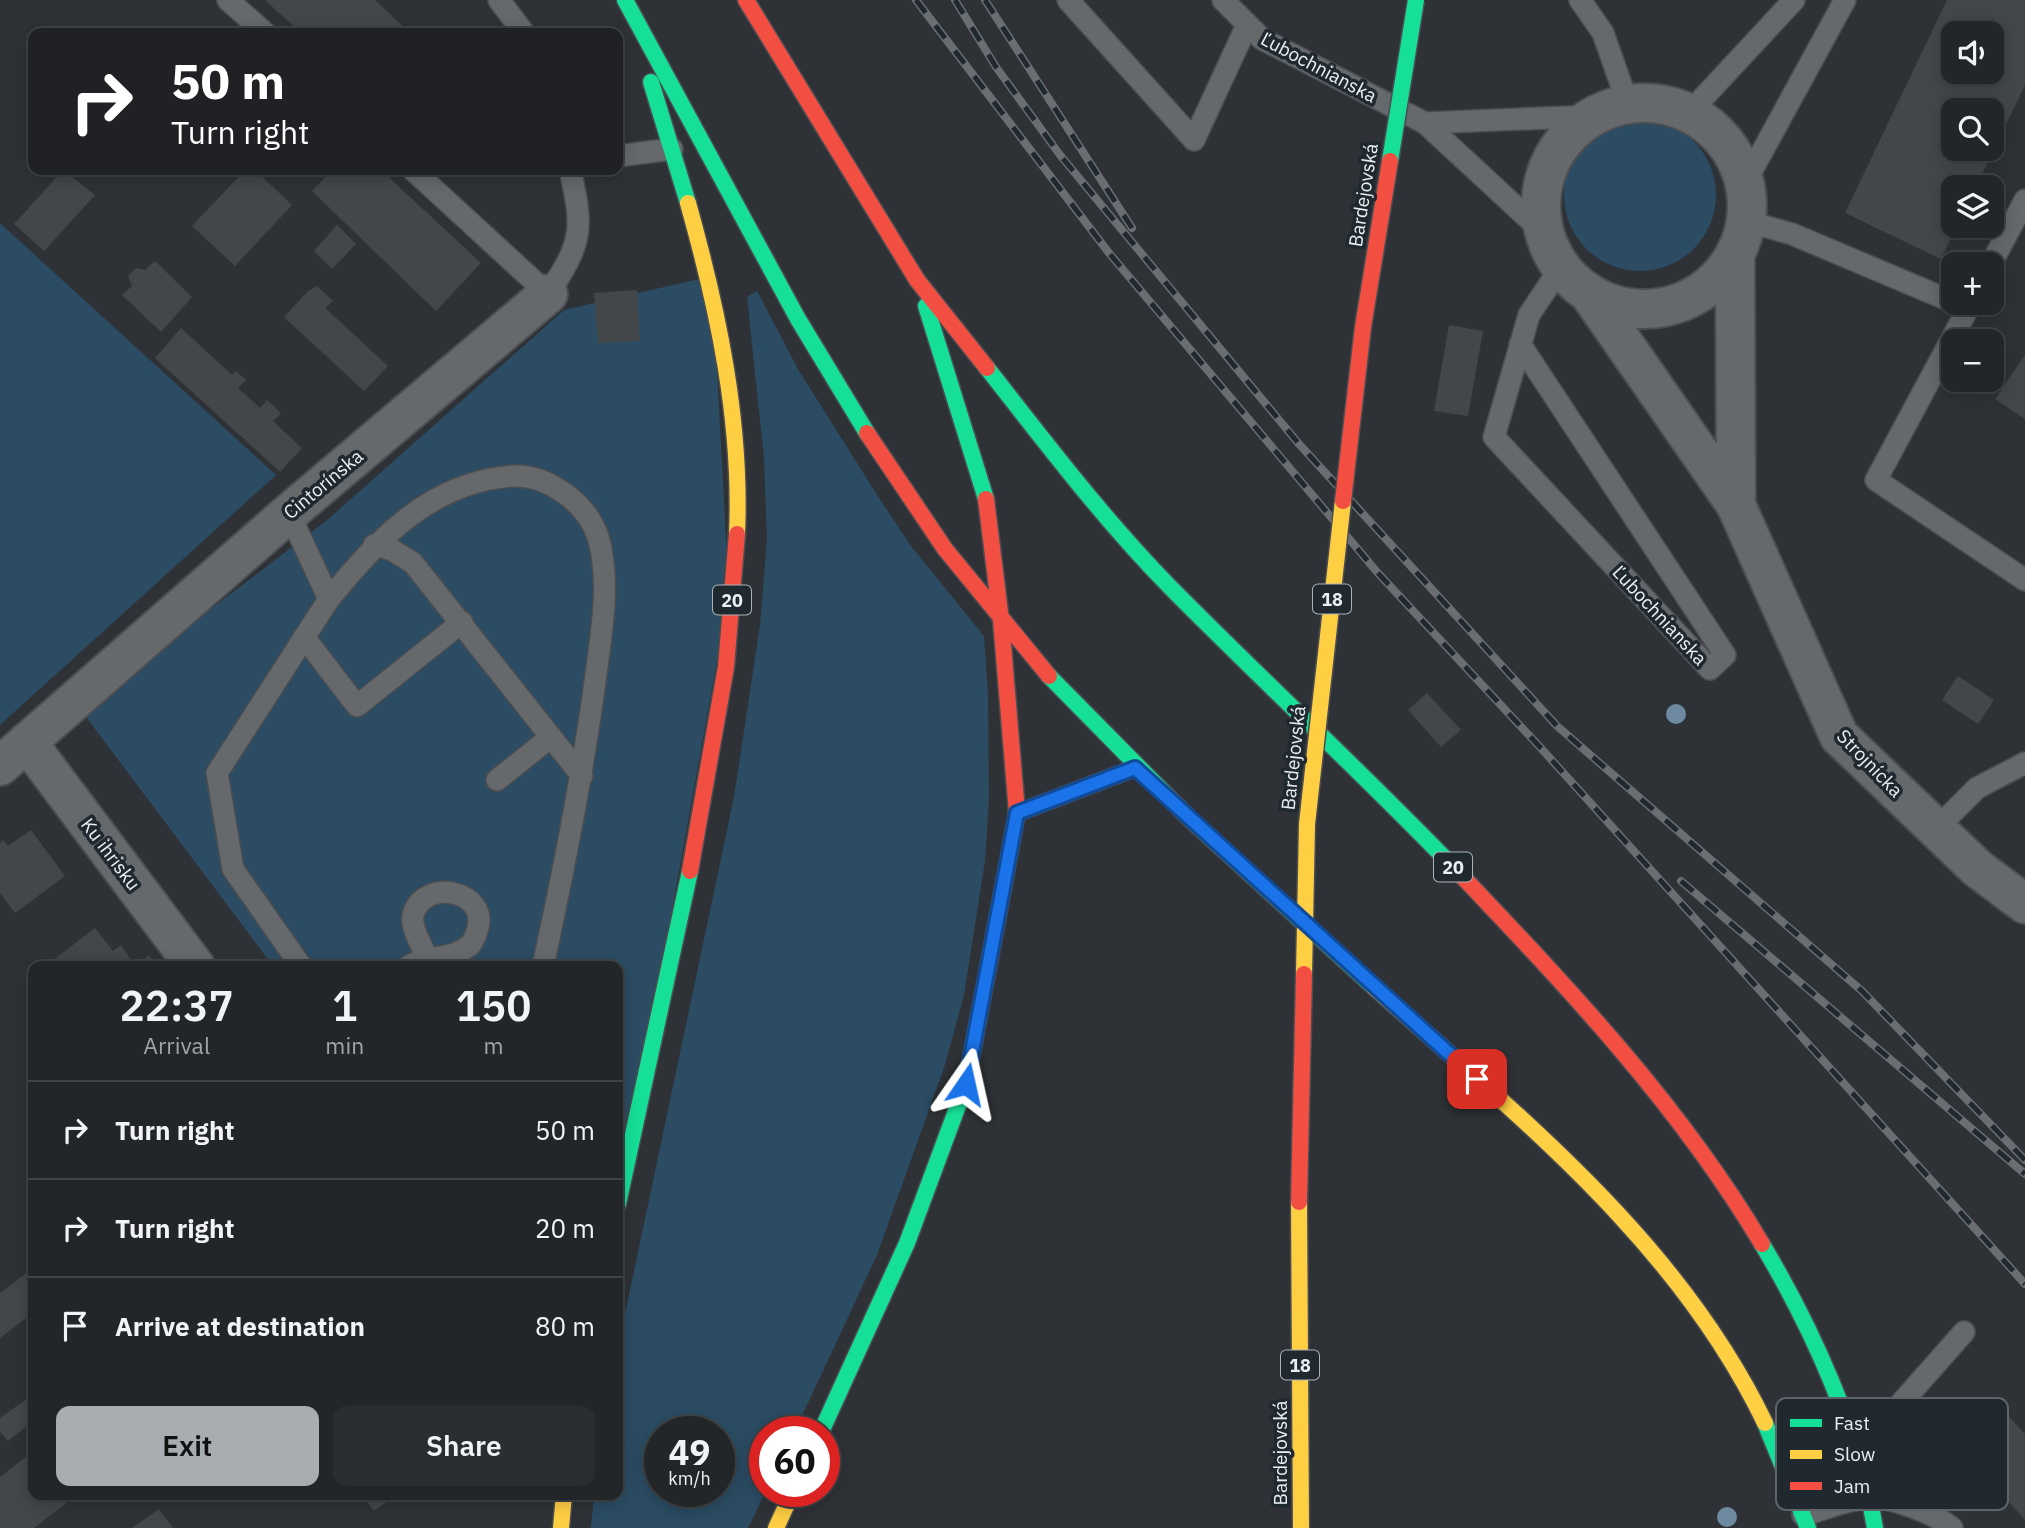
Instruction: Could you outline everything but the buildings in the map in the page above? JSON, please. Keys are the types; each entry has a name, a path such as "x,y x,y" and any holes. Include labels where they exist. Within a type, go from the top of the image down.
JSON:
{"main road":[{"name":"20","path":"623,1181 691,867 730,654 737,530 734,434 719,323 694,219 625,0"},
{"name":"20","path":"625,0 808,335 898,485 1001,620 1135,768 1515,1113 1640,1236 1693,1303 1726,1354 1776,1447"},
{"name":"20","path":"746,0 917,280 1124,537 1170,587 1401,812 1632,1060 1727,1185 1792,1294 1837,1398"},
{"name":"Bardejovská","path":"1301,1528 1299,1202 1307,824 1363,327 1416,0"},
{"name":"20","path":"828,1416 907,1243 966,1084 1017,813 1001,620 984,486 917,280"},
{"path":"1017,813 1135,768"},
{"path":"561,1528 563,1500"},
{"path":"776,1528 786,1507"},
{"name":"20","path":"1872,1510 1875,1528"}],"street":[{"path":"1628,104 1665,104 1689,113 1709,125 1725,141 1737,161 1745,183 1740,237 1736,505 1565,264 1541,200 1549,167 1566,138 1593,116 1628,104"},
{"path":"1565,264 1631,308 1677,303 1705,289 1740,237"},
{"name":"Cintorínska","path":"13,754 289,513 548,294"},
{"name":"Strojnícka","path":"1736,505 1839,736 1977,867 2025,904"},
{"name":"Ku ihrisku","path":"13,754 191,961"}],"lane":[{"path":"228,0 259,28"},
{"path":"499,0 520,28"},
{"path":"1068,0 1194,140 1247,25"},
{"name":"Ľubochnianska","path":"1223,0 1262,39 1425,123"},
{"path":"1580,0 1603,33 1628,104"},
{"path":"1689,113 1794,0"},
{"path":"1745,183 1845,0"},
{"path":"1425,123 1593,116"},
{"path":"1425,123 1565,264"},
{"path":"623,155 672,149"},
{"path":"418,175 548,294"},
{"name":"Cintorínska","path":"548,294 574,255 580,233 571,175"},
{"path":"1997,252 2025,200"},
{"path":"1740,237 1792,234 1941,295"},
{"name":"Ľubochnianska","path":"1520,344 1725,655 1710,669 1494,437 1520,344 1529,315 1565,264"},
{"path":"1957,315 1876,480 2025,580"},
{"path":"297,961 233,869 217,773 329,599 374,545 416,510 459,487 492,478 525,475 555,486 580,509 597,535 602,566 603,612 582,776 544,961"},
{"path":"289,513 329,599"},
{"path":"374,545 391,550 413,563 582,776"},
{"path":"304,637 357,706 462,622"},
{"path":"497,780 551,737"},
{"path":"1936,829 1977,789 2025,764"},
{"path":"1906,1398 1964,1332"},
{"path":"1805,1521 1835,1510"},
{"path":"1920,1510 1952,1528"}],"shaded area":[{"path":"1640,119 1669,125 1694,141 1710,166 1716,195 1710,224 1694,249 1669,265 1640,271 1611,265 1586,249 1570,224 1564,195 1570,166 1586,141 1611,125"},
{"path":"0,225 276,475 0,725"},
{"path":"712,276 729,594 623,1181 623,961 269,961 80,709 326,521 564,310"},
{"path":"757,291 799,371 881,501 911,546 984,636 988,693 989,800 985,861 964,995 945,1065 877,1255 802,1416 749,1416 749,1507 758,1507 748,1528 591,1528 594,1500 623,1500 623,1323 734,797 760,625 767,539 764,458 747,297"}],"railway":[{"path":"916,0 1109,253 1377,572 1539,746 2025,1284"},
{"path":"955,0 996,67 1060,155 1299,444 1557,726 1862,991 2025,1160"},
{"path":"985,0 1132,228"},
{"path":"1681,881 2025,1174"}],"traffic: fast":[{"path":"625,0 798,319 867,433"},
{"path":"1390,161 1416,0"},
{"path":"651,82 688,203"},
{"path":"926,306 986,499"},
{"path":"987,368 1076,481 1146,562 1461,875"},
{"path":"1049,676 1190,819 1374,987"},
{"path":"1017,813 1135,768"},
{"path":"623,1181 690,871"},
{"path":"828,1416 907,1243 966,1084 989,963"},
{"path":"1762,1244 1816,1345 1837,1398"},
{"path":"1765,1423 1776,1450"},
{"path":"1801,1510 1808,1528"},
{"path":"1872,1510 1875,1528"}],"traffic: slow":[{"path":"688,203 709,284 726,367 736,450 737,534"},
{"path":"1304,974 1307,824 1343,501"},
{"path":"1374,987 1539,1135 1592,1186 1642,1240 1688,1297 1729,1358 1765,1423"},
{"path":"1299,1202 1301,1528"},
{"path":"561,1528 563,1500"},
{"path":"776,1528 786,1507"}],"traffic: jam":[{"path":"746,0 917,280 987,368"},
{"path":"1343,501 1363,327 1390,161"},
{"path":"867,433 945,549 1049,676"},
{"path":"986,499 1001,620 1017,813 989,963"},
{"path":"690,871 726,667 737,534"},
{"path":"1461,875 1583,1006 1660,1097 1696,1144 1762,1244"},
{"path":"1299,1202 1304,974"}],"route":[{"path":"966,1084 1017,813 1135,768 1477,1079"}]}
